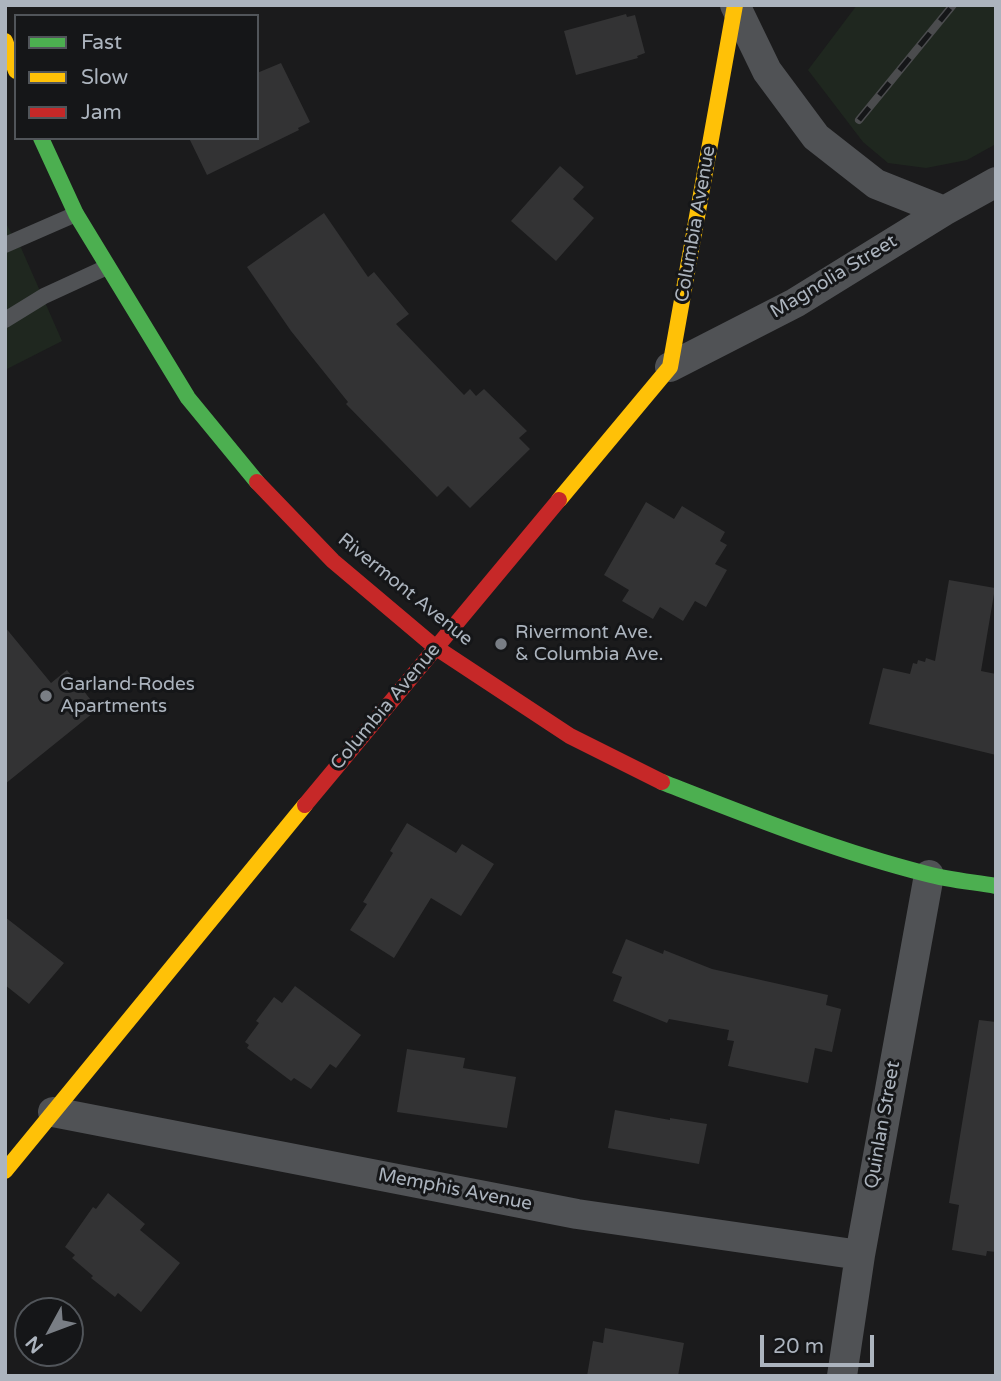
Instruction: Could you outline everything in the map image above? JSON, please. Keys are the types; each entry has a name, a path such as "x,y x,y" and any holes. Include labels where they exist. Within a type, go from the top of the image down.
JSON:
{"street":[{"name":"Columbia Avenue","path":"735,5 767,71 816,137 876,184 944,211"},
{"name":"Columbia Avenue","path":"5,1171 435,647 670,367 735,5"},
{"path":"5,41 14,66"},
{"name":"Rivermont Avenue","path":"42,140 76,214 188,398 263,490 339,566 435,647 570,736 658,781 800,835 929,874 996,886"},
{"name":"Magnolia Street","path":"670,367 795,303 996,182"},
{"name":"Quinlan Street","path":"842,1376 860,1255 929,874"},
{"name":"Memphis Avenue","path":"53,1112 577,1214 860,1255"}],"lane":[{"path":"5,245 76,214"},
{"path":"5,320 44,296 107,267"}],"shaded area":[{"path":"857,5 996,5 996,144 967,160 926,168 888,163 863,142 808,70"},
{"path":"5,221 15,241 18,241 62,341 5,370"}],"building":[{"path":"626,14 627,17 635,15 645,53 637,56 638,58 576,75 564,31"},
{"path":"281,63 310,122 207,175 190,140 259,140 259,72"},
{"path":"560,166 584,187 573,199 594,218 556,261 511,221"},
{"path":"324,213 368,277 374,272 409,314 396,324 464,395 470,389 476,396 484,389 527,431 519,438 530,449 470,508 448,486 437,497 346,404 348,402 291,331 247,267"},
{"path":"646,502 674,519 682,506 725,532 720,541 727,545 715,564 727,570 706,607 695,601 683,621 660,607 653,619 622,601 629,590 604,575"},
{"path":"949,580 995,588 981,671 996,674 996,755 869,724 883,668 910,674 913,663 917,664 918,660 925,662 926,658 935,661"},
{"name":"Garland-Rodes Apartments","path":"5,627 51,683 67,670 98,709 5,784"},
{"path":"407,823 456,853 462,844 494,864 461,916 431,898 394,958 350,930 367,904 363,902 393,853 390,851"},
{"path":"5,917 64,963 29,1004 5,985"},
{"path":"626,939 663,954 664,950 712,969 828,995 826,1005 841,1009 832,1052 815,1048 808,1083 728,1066 734,1041 727,1040 729,1030 669,1019 667,1023 613,1001 622,977 612,973"},
{"path":"295,986 361,1035 336,1068 330,1064 311,1089 294,1078 291,1081 247,1048 249,1045 245,1042 259,1023 256,1021 274,997 282,1003"},
{"path":"979,1020 996,1022 996,1252 987,1251 986,1256 952,1250 959,1205 949,1203"},
{"path":"407,1049 465,1058 463,1068 516,1077 507,1128 397,1112"},
{"path":"615,1110 707,1124 699,1164 608,1148"},
{"path":"108,1193 145,1224 140,1230 180,1263 141,1312 118,1293 115,1297 91,1278 93,1276 72,1258 75,1255 65,1247 93,1207 96,1209"},
{"path":"605,1328 684,1343 678,1376 587,1376 593,1341 603,1343"}],"railway":[{"path":"859,120 953,5"}],"traffic: fast":[{"path":"42,140 76,214 188,398 257,482"},
{"path":"662,782 859,855 935,876 996,886"}],"traffic: slow":[{"path":"559,500 670,367 735,5"},
{"path":"5,41 14,66"},
{"path":"5,1171 305,805"}],"traffic: jam":[{"path":"257,482 333,561 435,647 570,736 662,782"},
{"path":"305,805 559,500"}],"place":[{"name":"Rivermont Ave. & Columbia Ave.","path":"501,644"},
{"name":"Garland-Rodes Apartments","path":"46,696"}]}
